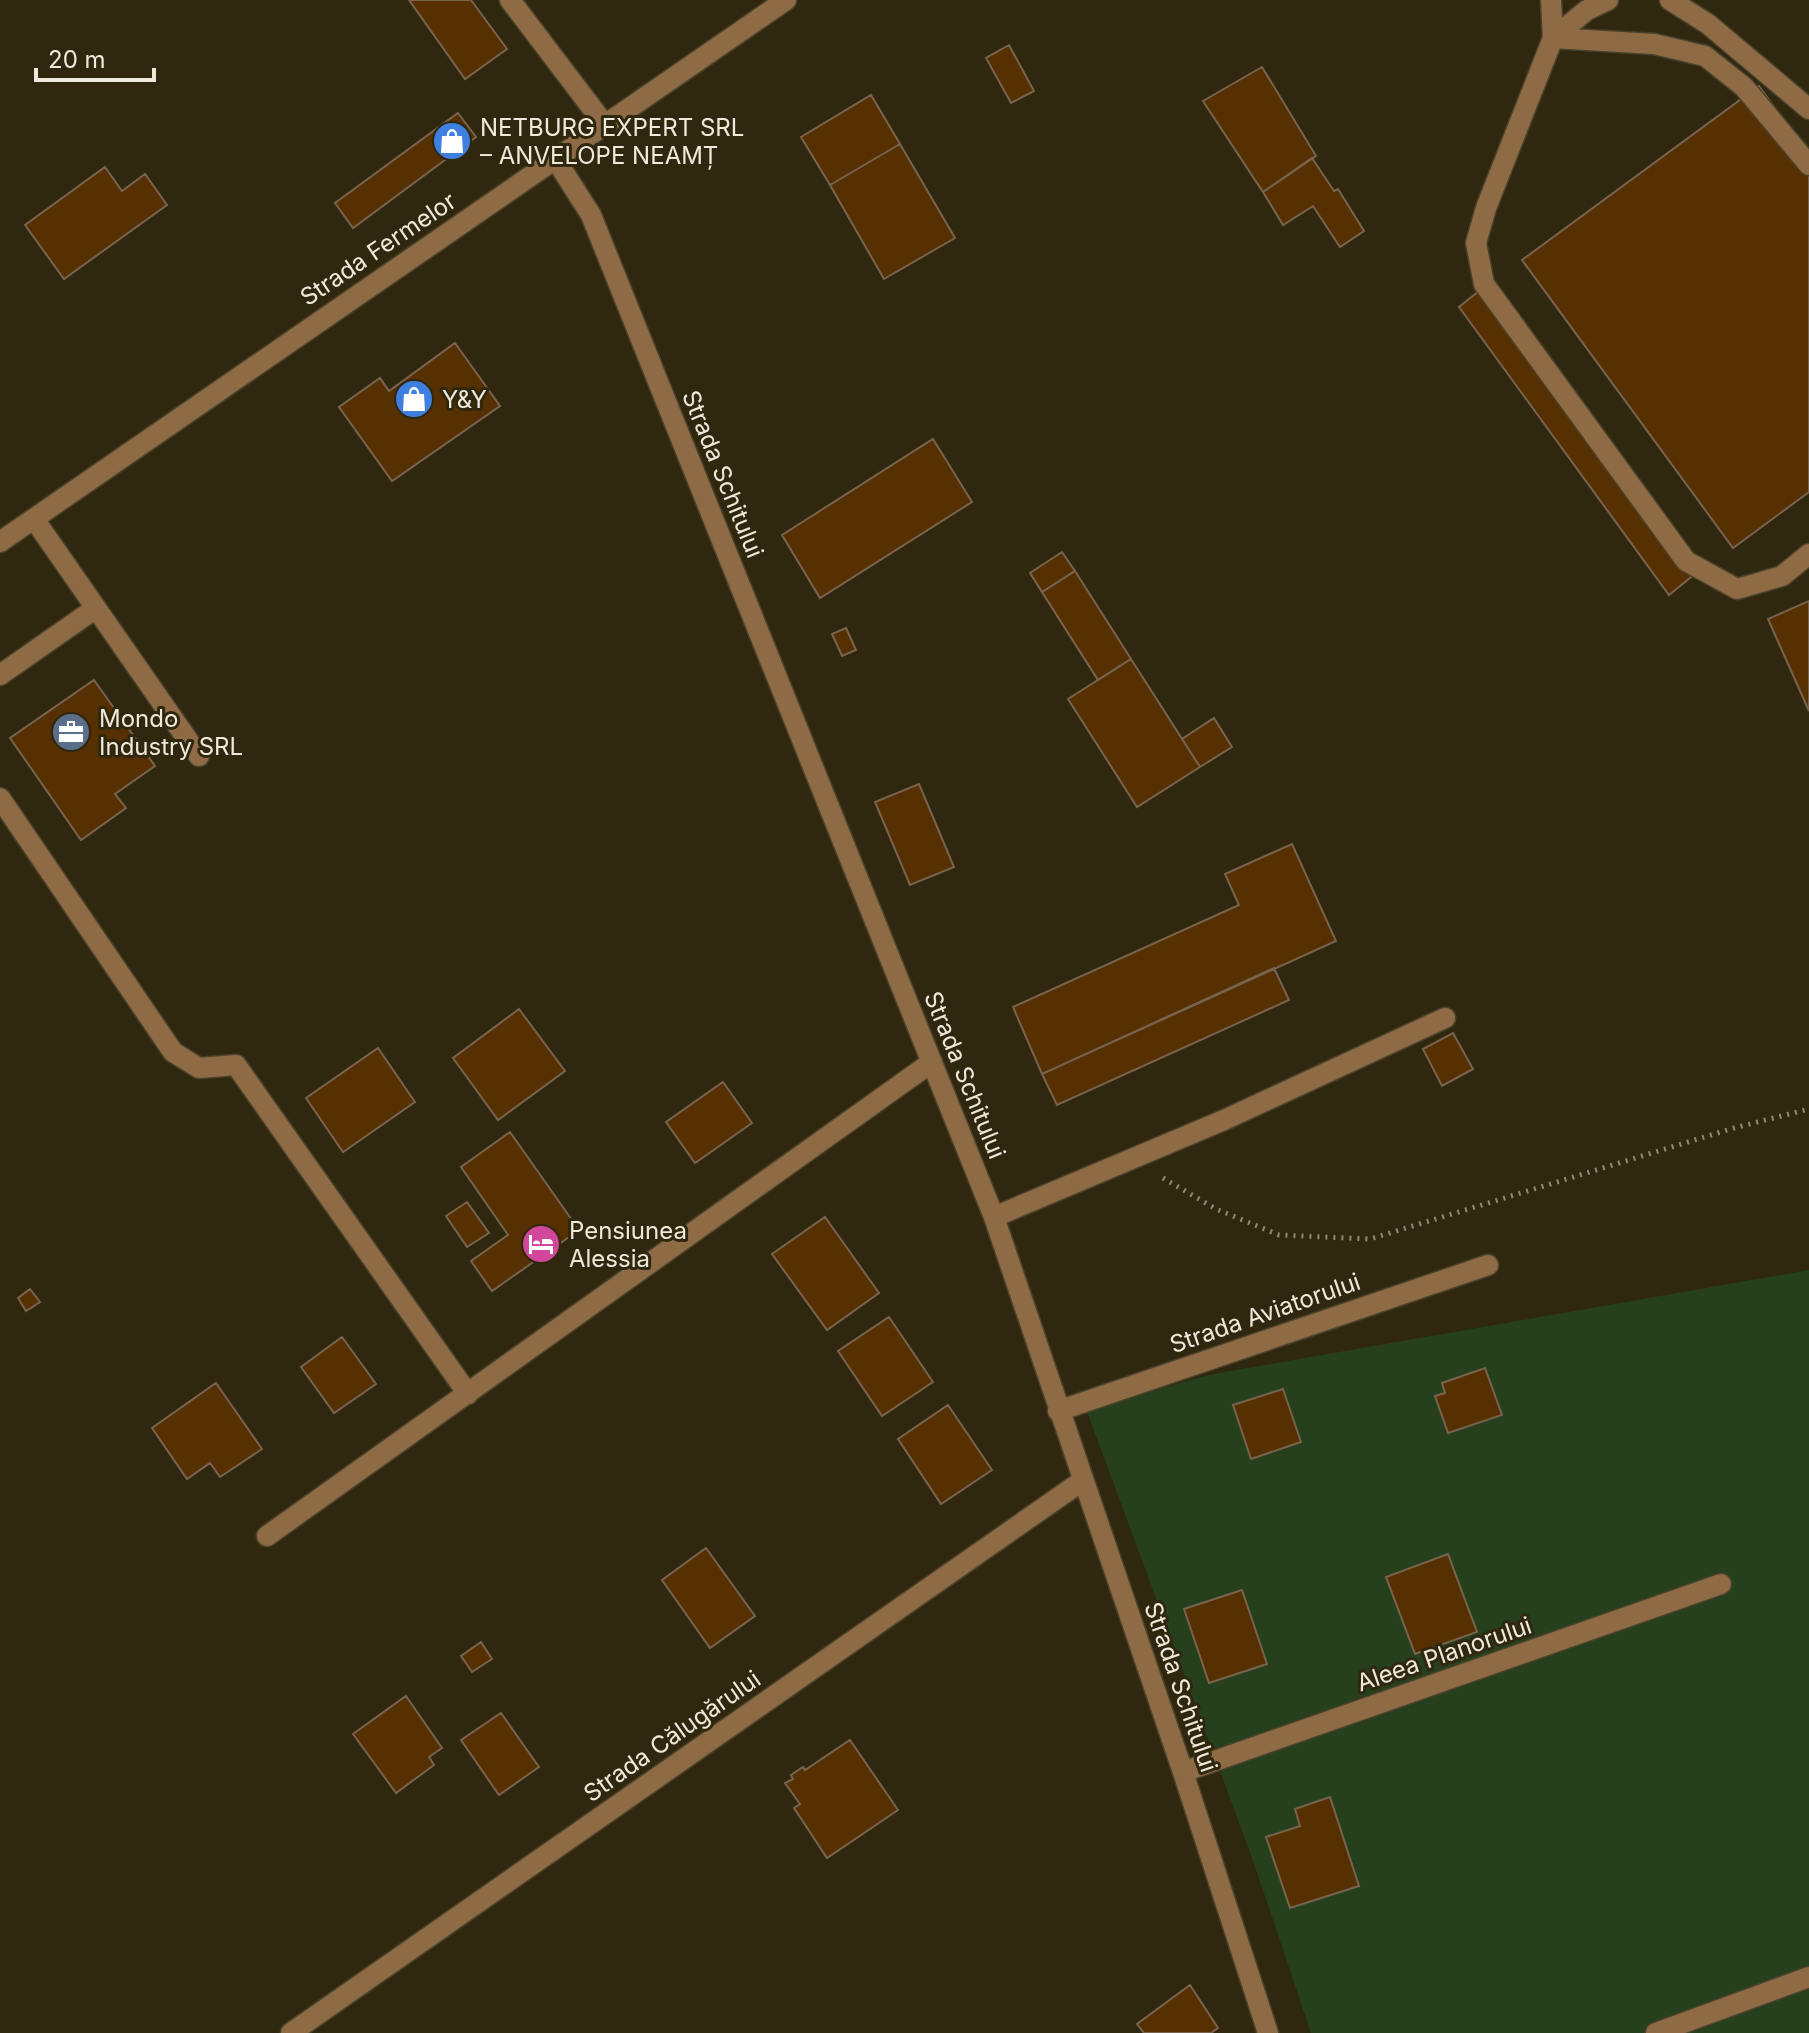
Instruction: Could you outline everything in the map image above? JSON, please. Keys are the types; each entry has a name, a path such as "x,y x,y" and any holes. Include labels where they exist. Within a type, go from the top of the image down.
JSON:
{"street":[{"path":"510,0 605,125"},
{"name":"Strada Fermelor","path":"0,542 786,0"},
{"path":"1551,0 1553,38 1486,208 1476,243 1484,284 1686,561 1737,589 1782,576 1809,554"},
{"path":"1553,38 1587,10 1608,0"},
{"path":"1670,0 1708,24 1809,109"},
{"path":"1553,38 1654,44 1705,56 1744,87 1809,165"},
{"name":"Strada Schitului","path":"556,160 591,215 994,1217 1183,1772 1268,2033"},
{"path":"34,519 199,756"},
{"path":"0,675 96,608"},
{"path":"0,798 173,1052 199,1068 236,1065 468,1394"},
{"path":"994,1217 1224,1120 1445,1018"},
{"path":"267,1536 932,1062"},
{"name":"Strada Aviatorului","path":"1058,1411 1488,1265"},
{"name":"Strada Călugărului","path":"291,2033 1082,1481"},
{"name":"Aleea Planorului","path":"1183,1772 1721,1584"},
{"path":"1656,2033 1809,1977"}],"path":[{"path":"1132,1159 1216,1209 1279,1235 1370,1239 1734,1128 1809,1109"}],"green space":[{"path":"1809,1270 1809,2033 1311,2033 1251,1855 1086,1409 1213,1374"}],"building":[{"path":"409,0 471,0 507,49 465,79"},
{"path":"1009,45 1034,91 1011,103 986,58"},
{"path":"1262,67 1316,156 1263,192 1203,101"},
{"path":"1759,86 1809,155 1809,492 1733,548 1522,260"},
{"path":"871,95 900,144 830,185 801,137"},
{"path":"458,113 476,137 353,228 335,203"},
{"path":"900,144 955,238 884,279 830,185"},
{"path":"1312,158 1334,191 1338,189 1364,231 1340,247 1313,206 1283,225 1263,192"},
{"path":"105,167 122,191 145,174 167,205 64,279 25,225"},
{"path":"1489,283 1702,568 1669,595 1459,307"},
{"path":"455,343 500,406 392,481 339,407 380,378 389,391"},
{"path":"933,439 972,502 820,598 782,535"},
{"path":"1062,552 1075,571 1042,592 1030,573"},
{"path":"1075,571 1131,659 1098,680 1042,592"},
{"path":"1809,601 1809,711 1768,619"},
{"path":"846,628 856,650 842,656 832,634"},
{"path":"1131,659 1200,767 1137,807 1068,699"},
{"path":"94,680 155,766 115,794 126,808 81,840 10,738"},
{"path":"1214,718 1232,747 1200,767 1182,739"},
{"path":"919,784 954,867 910,885 875,802"},
{"path":"1292,844 1336,941 1042,1074 1013,1007 1239,905 1225,874"},
{"path":"1274,968 1289,1000 1057,1105 1042,1074"},
{"path":"519,1009 565,1071 498,1120 453,1058"},
{"path":"1453,1033 1473,1069 1442,1086 1423,1049"},
{"path":"378,1048 415,1102 343,1152 306,1098"},
{"path":"723,1082 752,1123 695,1163 666,1122"},
{"path":"510,1132 579,1230 492,1291 471,1261 508,1235 461,1167"},
{"path":"467,1202 489,1233 467,1247 446,1216"},
{"path":"825,1217 879,1293 827,1330 772,1254"},
{"path":"30,1289 40,1302 26,1311 18,1298"},
{"path":"889,1317 933,1382 882,1416 838,1351"},
{"path":"342,1337 376,1384 334,1413 301,1367"},
{"path":"1485,1368 1502,1415 1448,1433 1435,1396 1445,1393 1442,1383"},
{"path":"216,1383 262,1449 220,1477 210,1463 187,1479 152,1428"},
{"path":"1283,1389 1301,1442 1251,1459 1233,1405"},
{"path":"948,1405 992,1470 941,1504 898,1439"},
{"path":"706,1548 755,1616 710,1648 662,1580"},
{"path":"1448,1554 1477,1632 1415,1654 1386,1577"},
{"path":"1242,1590 1267,1664 1209,1683 1184,1609"},
{"path":"481,1642 492,1659 472,1672 461,1656"},
{"path":"406,1696 442,1748 429,1757 434,1765 396,1793 353,1734"},
{"path":"501,1713 539,1767 499,1795 461,1740"},
{"path":"850,1740 898,1810 827,1858 794,1808 800,1804 785,1783 803,1767 805,1770"},
{"path":"1330,1797 1359,1886 1290,1908 1266,1837 1300,1826 1295,1809"},
{"path":"1190,1985 1218,2028 1211,2033 1144,2033 1137,2024"}],"place":[{"name":"NETBURG EXPERT SRL – ANVELOPE NEAMȚ","path":"452,141"},
{"name":"Y&Y","path":"414,399"},
{"name":"Mondo Industry SRL","path":"71,732"},
{"name":"Pensiunea Alessia","path":"541,1244"}]}
